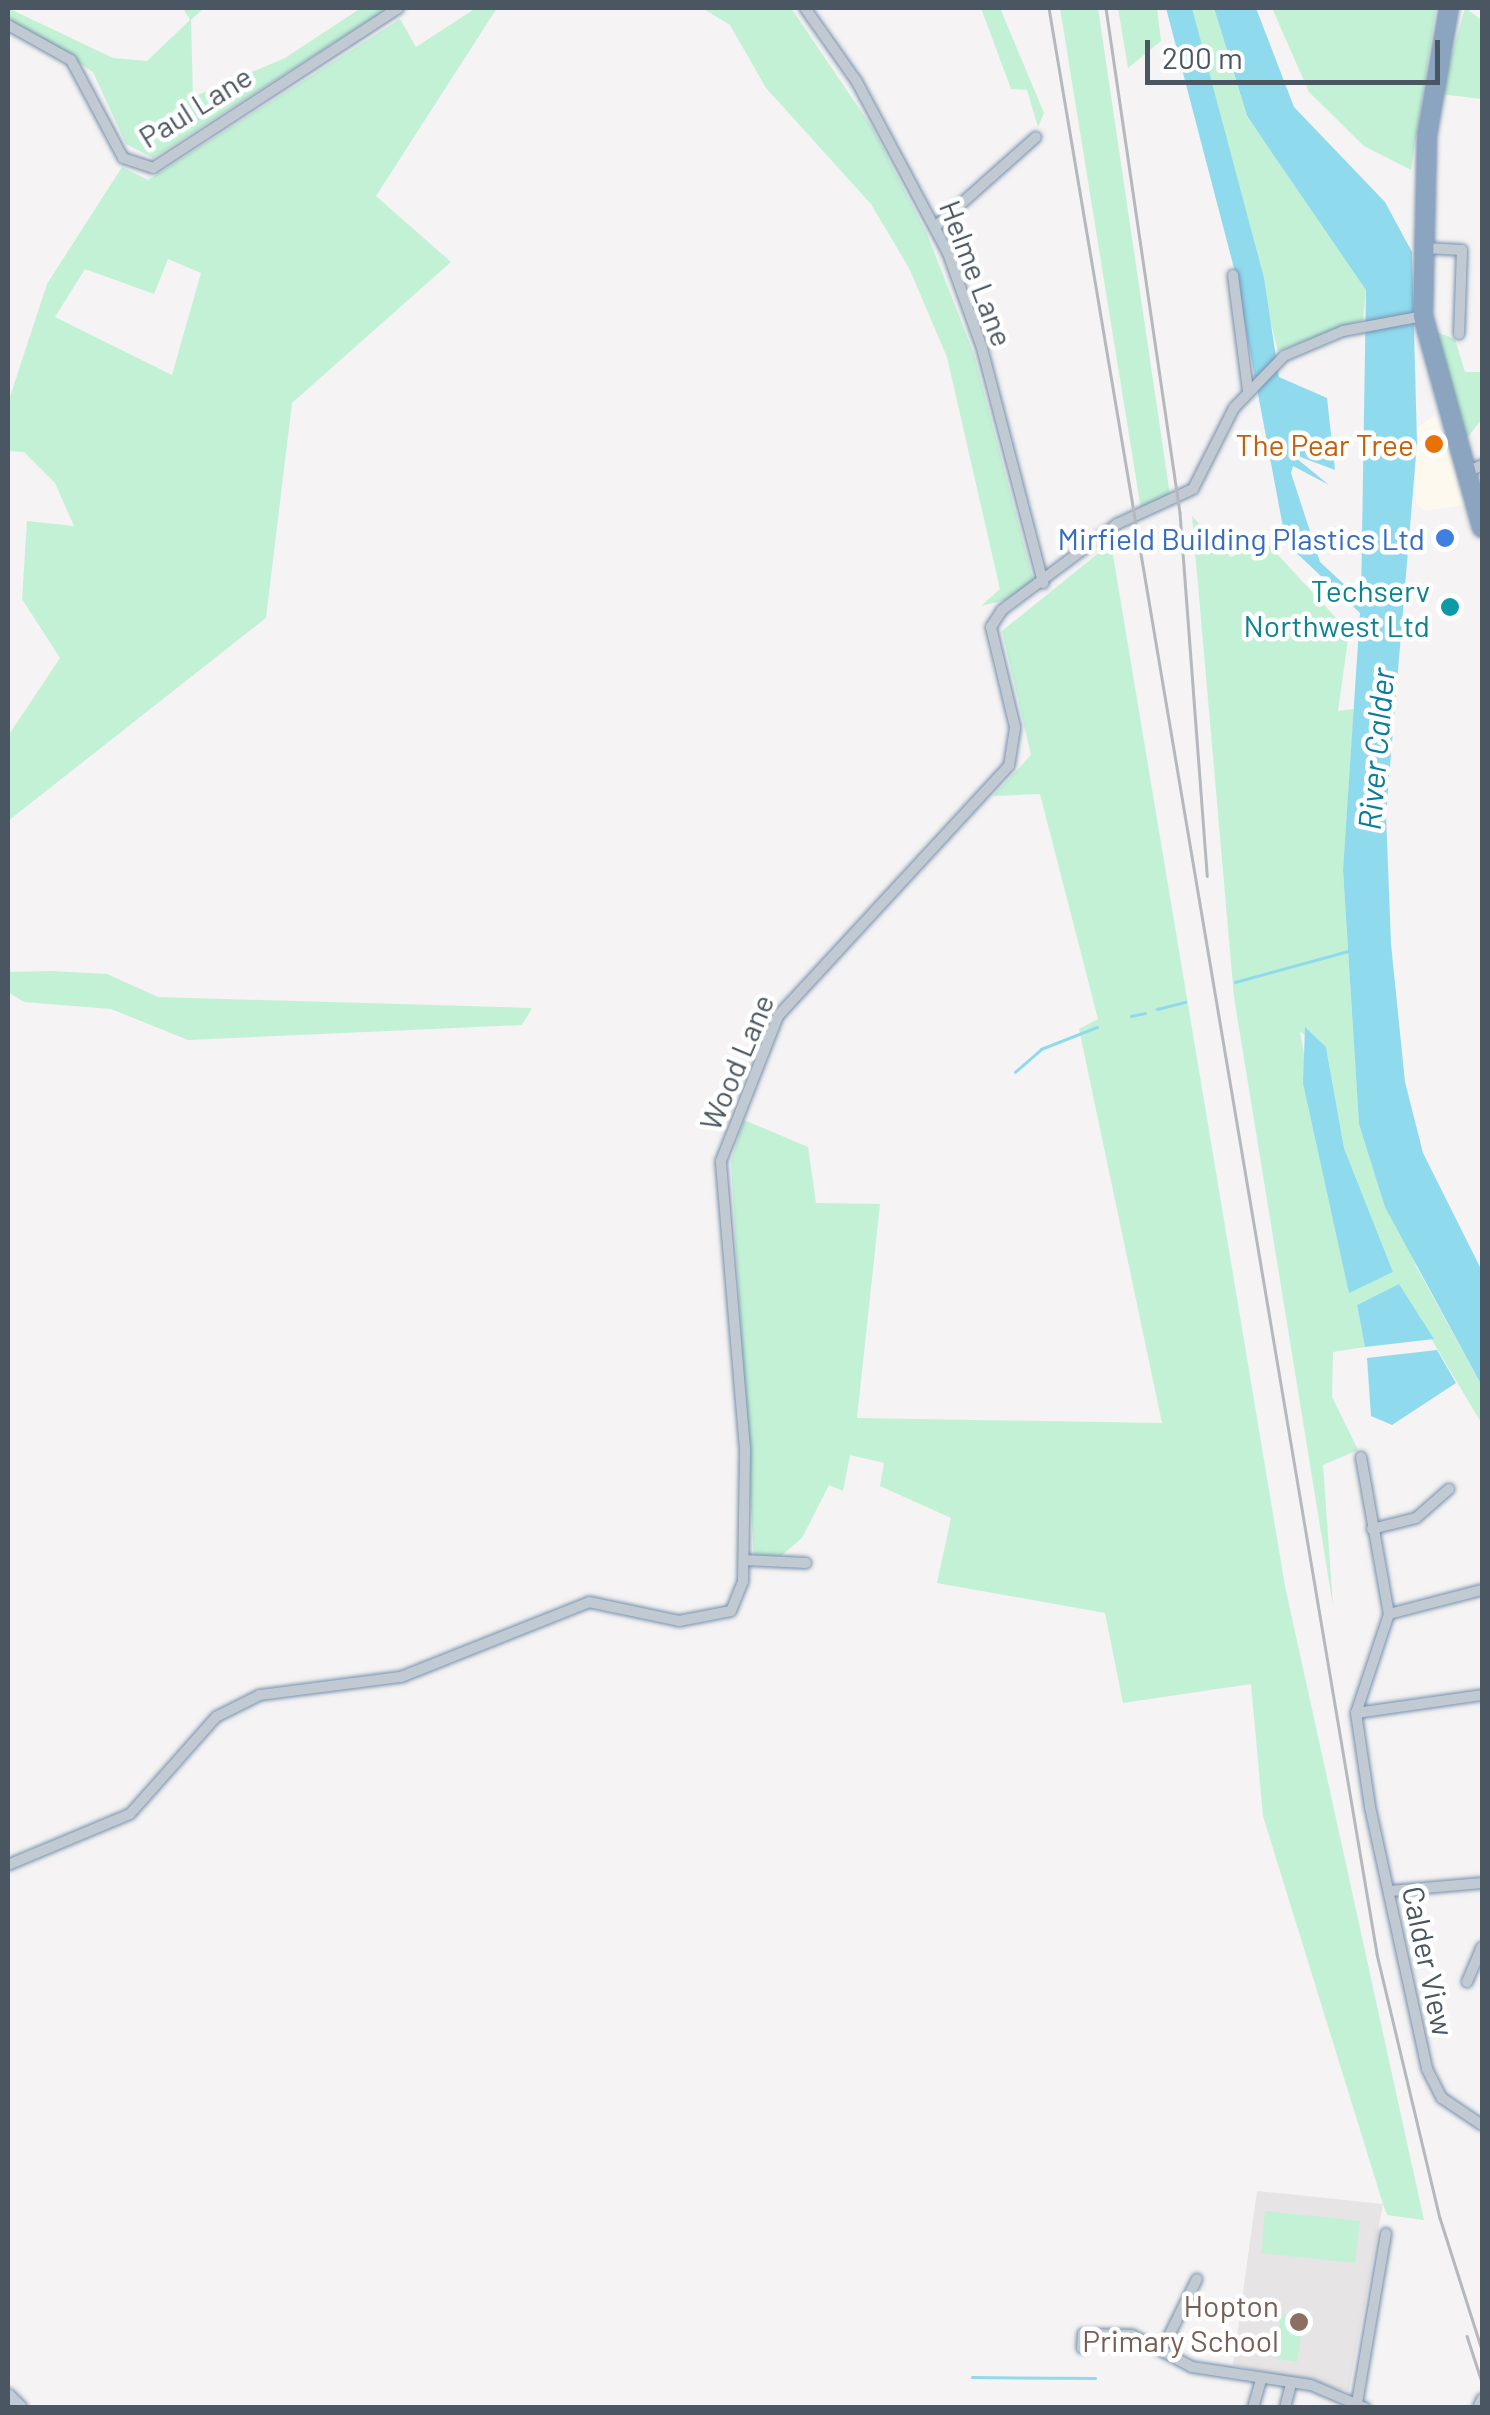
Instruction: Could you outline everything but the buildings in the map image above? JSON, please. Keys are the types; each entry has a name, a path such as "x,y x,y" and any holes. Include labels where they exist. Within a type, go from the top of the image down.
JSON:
{"highway":[{"path":"1449,8 1427,136 1419,317 1475,468 1482,528"}],"street":[{"name":"Paul Lane","path":"8,26 71,60 123,158 154,168 398,8"},
{"name":"Helme Lane","path":"805,8 934,227 982,348 1042,584"},
{"path":"934,227 1036,137"},
{"path":"1423,248 1466,248 1459,334"},
{"path":"1233,275 1250,387"},
{"name":"Wood Lane","path":"8,1865 130,1814 216,1717 260,1695 402,1677 590,1602 713,1620 739,1598 744,1560 745,1449 721,1161 752,1072 799,984 1009,766 1015,726 991,627 1117,524 1193,490 1250,387 1284,356 1343,331 1419,317"},
{"path":"1361,1456 1389,1614 1356,1713 1482,1696"},
{"path":"1372,1529 1408,1522 1449,1490"},
{"path":"744,1560 806,1563"},
{"path":"1389,1614 1482,1590"},
{"name":"Calder View","path":"1356,1713 1378,1842 1427,2069 1442,2098 1482,2125"},
{"path":"1390,1891 1482,1883"},
{"path":"1467,1982 1482,1947"},
{"path":"1082,2348 1083,2334 1111,2333 1162,2350 1192,2367 1311,2385 1361,2406 1386,2233"},
{"path":"1162,2350 1197,2279"},
{"path":"1253,2408 1260,2383"},
{"path":"1285,2408 1290,2388"},
{"path":"8,2396 20,2408"},
{"path":"1478,2408 1482,2399"}],"shaded area":[{"path":"1435,415 1469,504 1425,511 1416,504 1414,430"},
{"name":"Hopton Primary School","path":"1257,2191 1383,2204 1349,2391 1233,2365"}],"green space":[{"path":"8,8 113,58 147,61 190,20 183,8 204,8 191,20 193,97 285,58 361,8 388,8 153,158 126,144 93,72 8,18"},
{"path":"476,8 497,8 376,196 451,262 292,403 266,618 8,821 8,736 60,658 22,599 27,521 74,526 55,483 24,452 8,451 8,403 47,284 122,167 148,180 400,19 416,47","holes":["168,259 201,273 172,375 55,317 85,269 154,294"]},
{"path":"702,8 791,8 873,129 927,234 974,354 1034,583 1005,600 981,606 1000,589 947,357 909,268 871,204 766,88 730,25"},
{"path":"981,8 1000,8 1044,113 1038,127 1027,90 1011,89"},
{"path":"1060,8 1098,8 1170,495 1141,509"},
{"path":"1118,8 1157,8 1161,41 1128,68"},
{"path":"1192,8 1214,8 1247,117 1355,263 1366,290 1363,320 1278,351"},
{"path":"1272,8 1436,8 1411,170 1364,146 1309,92"},
{"path":"1465,8 1482,20 1482,99 1441,94"},
{"path":"1434,331 1455,339 1465,372 1482,372 1482,419 1467,438"},
{"path":"1192,516 1231,557 1266,542 1349,632 1338,711 1354,709 1343,870 1359,1124 1416,1266 1482,1386 1482,1424 1399,1285 1357,1305 1365,1347 1333,1352 1332,1397 1358,1450 1323,1465 1333,1606 1234,997","holes":["1300,1032 1326,1047 1344,1148 1393,1272 1349,1292"]},
{"path":"1111,543 1285,1586 1424,2220 1387,2215 1383,2204 1263,1816 1251,1684 1123,1703 1105,1613 937,1583 951,1518 880,1486 884,1463 850,1455 843,1491 829,1485 802,1538 781,1556 754,1559 731,1161 744,1120 808,1147 816,1203 880,1204 857,1418 1162,1423 1079,1029 1098,1019 1040,794 993,796 1031,755 1002,631"},
{"path":"8,972 107,974 158,997 532,1008 522,1025 188,1040 111,1009 24,1002 8,992"},
{"path":"1265,2211 1360,2221 1355,2263 1261,2253"},
{"path":"1281,2314 1304,2317 1297,2362 1275,2358"}],"water":[{"name":"River Calder","path":"1166,8 1192,8 1264,278 1279,377 1327,398 1335,470 1290,453 1329,485 1293,466 1291,473 1320,562 1361,600 1366,290 1247,116 1214,8 1256,8 1294,107 1385,202 1412,252 1417,443 1386,814 1391,944 1405,1082 1423,1153 1482,1271 1482,1386 1385,1207 1359,1124 1343,870 1360,613 1286,543 1235,272"},
{"path":"1305,1027 1326,1047 1344,1148 1393,1272 1349,1293 1303,1083"},
{"path":"1399,1284 1434,1339 1365,1347 1357,1305"},
{"path":"1437,1350 1456,1383 1392,1425 1371,1416 1367,1358"}],"waterway":[{"path":"1235,982 1348,951"},
{"path":"1157,1009 1185,1002"},
{"path":"1131,1016 1145,1013"},
{"path":"1015,1072 1041,1049 1097,1027"},
{"path":"972,2377 1095,2378"}],"railway":[{"path":"1049,8 1377,1954 1440,2218 1482,2350"},
{"path":"1106,8 1180,513 1207,876"},
{"path":"1467,2336 1482,2382"}],"place":[{"name":"The Pear Tree","path":"1434,444"},
{"name":"Mirfield Building Plastics Ltd","path":"1445,538"},
{"name":"Techserv Northwest Ltd","path":"1450,607"},
{"name":"Hopton Primary School","path":"1299,2322"}]}
